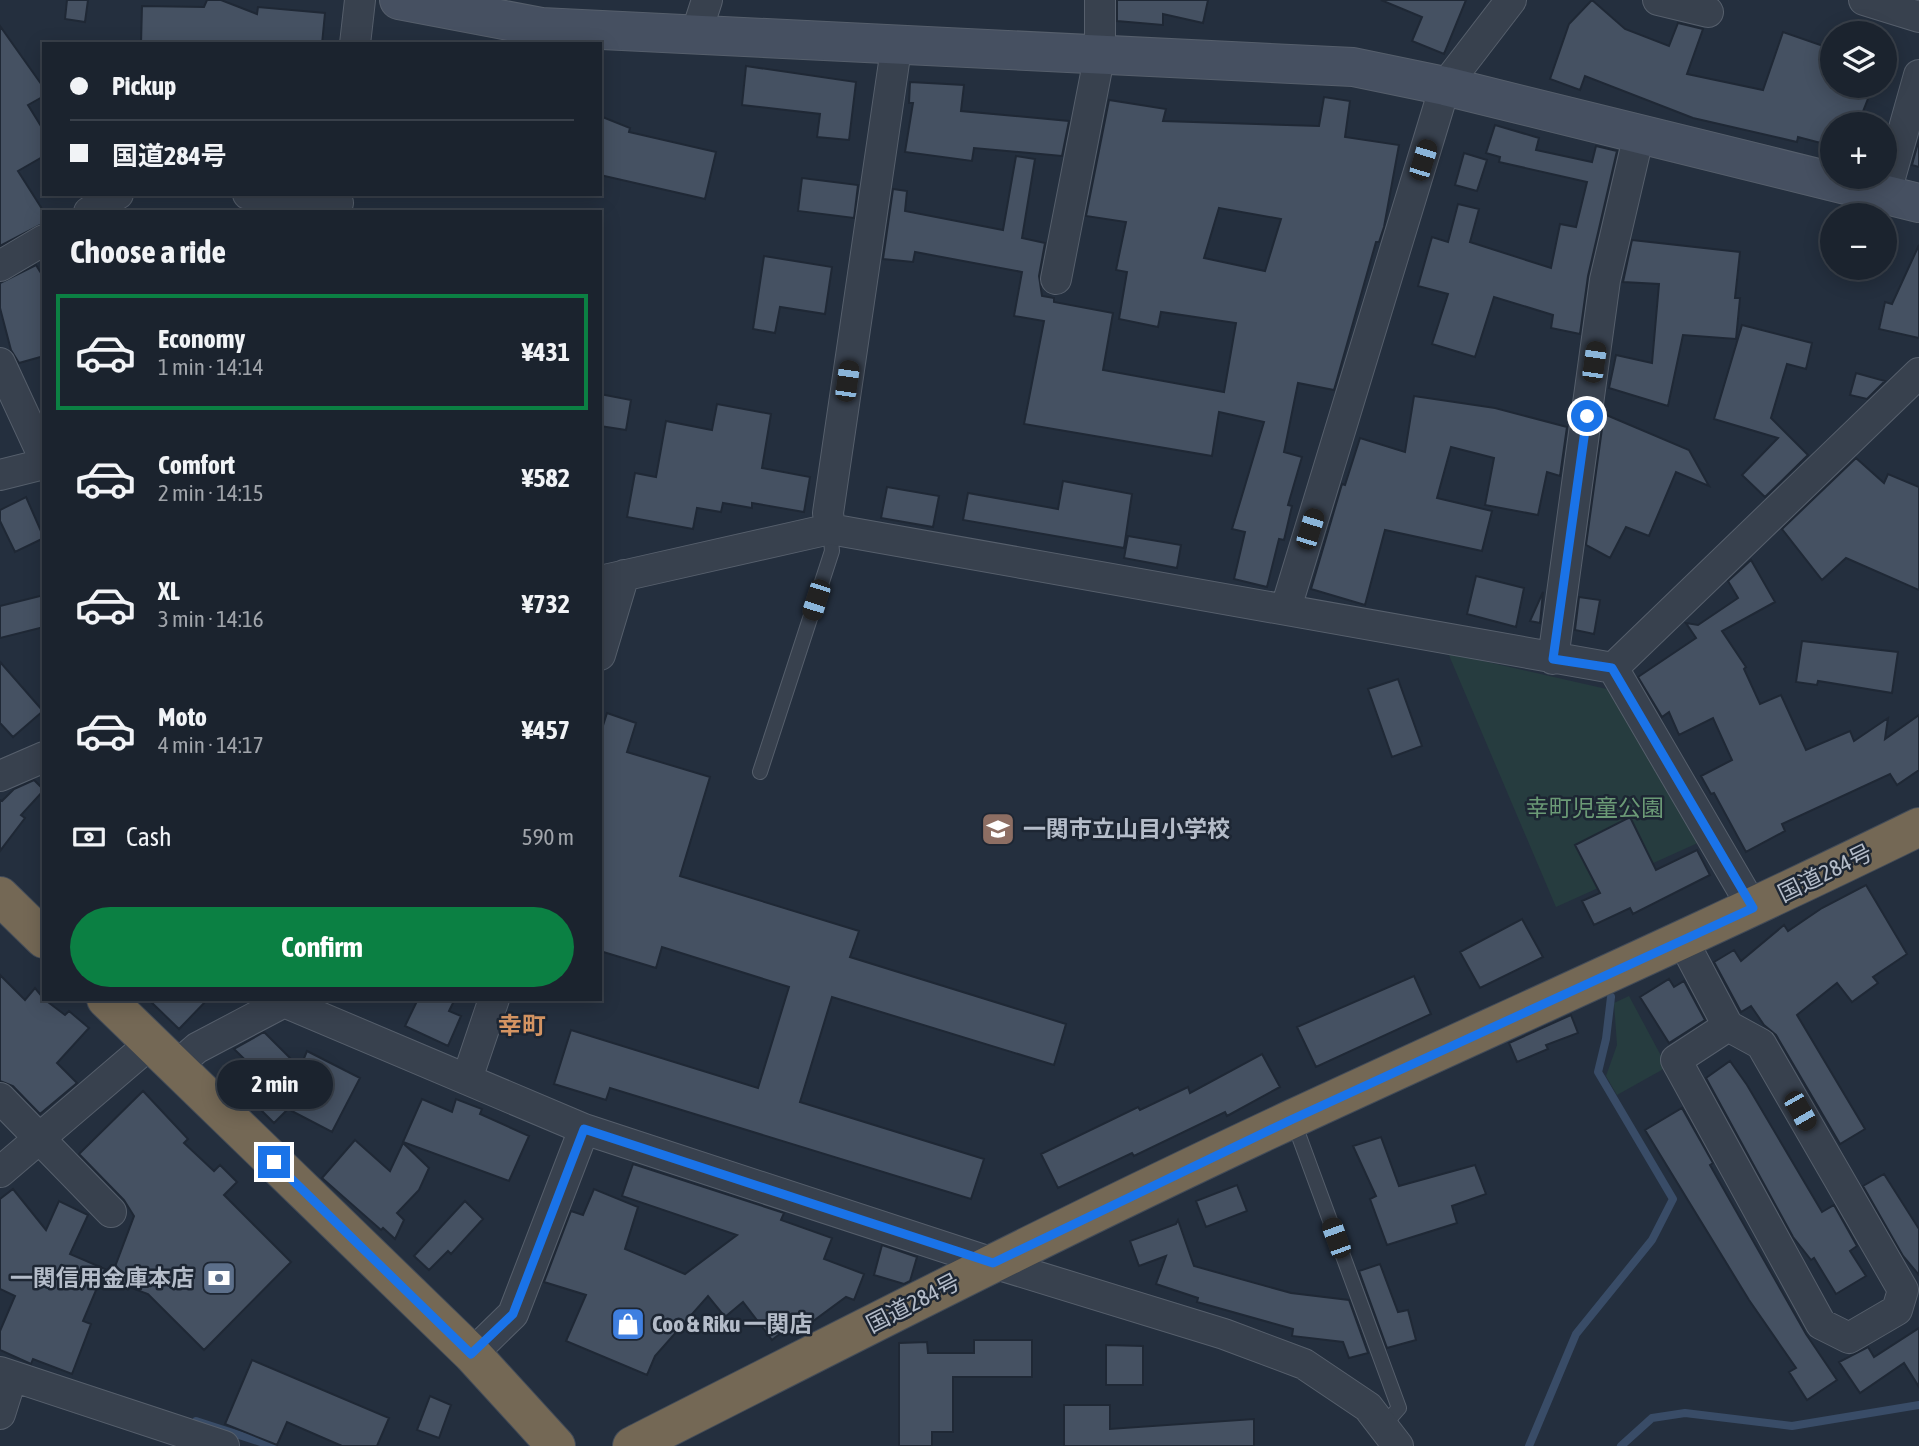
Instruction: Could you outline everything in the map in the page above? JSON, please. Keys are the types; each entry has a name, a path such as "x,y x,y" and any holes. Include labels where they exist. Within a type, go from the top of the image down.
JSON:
{"highway":[{"name":"国道284号","path":"632,1446 993,1263 1293,1119 1683,942 1919,827"},
{"path":"0,896 42,937"},
{"path":"108,1001 471,1354 556,1446"}],"street":[{"path":"355,42 360,0"},
{"path":"399,0 541,27 701,17 897,42 1353,67 1445,86 1903,197 1919,75"},
{"path":"1056,279 1100,54 1100,0"},
{"path":"1286,608 1445,86 1511,0"},
{"path":"1658,0 1708,12"},
{"path":"1864,0 1919,17"},
{"path":"830,529 828,513 897,42"},
{"path":"1553,659 1605,280 1639,134"},
{"path":"92,210 115,196"},
{"path":"268,196 338,203"},
{"path":"0,267 42,241"},
{"path":"0,363 42,454"},
{"path":"1612,668 1919,373"},
{"path":"0,475 42,464"},
{"path":"602,642 612,578 830,529 1612,668"},
{"path":"1612,668 1753,908"},
{"path":"0,776 42,758"},
{"path":"1683,942 1728,1026 1761,1044 1902,1290 1897,1310 1849,1338 1821,1324 1676,1060 1728,1026"},
{"path":"0,1172 41,1139 163,1055 197,1048 284,1001 584,1129 993,1263 1224,1334 1304,1364 1368,1407 1390,1436"},
{"path":"467,1079 493,1001"},
{"path":"0,1098 111,1212"},
{"path":"471,1354 513,1314 584,1129"},
{"path":"0,1414 6,1374 224,1446"}],"lane":[{"path":"760,772 832,551 830,529"},
{"path":"1293,1119 1399,1409 1390,1436"}],"green space":[{"name":"幸町児童公園","path":"1448,653 1611,690 1702,841 1556,907"},
{"path":"1629,996 1667,1067 1617,1095 1606,1076 1617,1045 1614,1003"}],"building":[{"path":"67,0 88,0 85,22 65,19"},
{"path":"207,0 221,0 257,14 258,7 325,13 322,42 141,42 142,6 204,7"},
{"path":"1117,0 1208,0 1203,23 1163,14 1163,25 1117,21"},
{"path":"1381,0 1466,0 1444,54 1412,41 1422,17"},
{"path":"1592,0 1625,29 1669,46 1678,23 1703,29 1687,74 1763,90 1783,32 1820,45 1820,98 1868,98 1863,112 1820,112 1820,143 1798,137 1797,142 1693,118 1585,76 1580,90 1550,79 1569,24"},
{"path":"0,26 42,85 42,97 28,105 42,128 42,157 18,171 43,210 42,224 0,246"},
{"path":"746,66 856,82 849,140 817,137 820,114 742,105"},
{"path":"910,82 964,85 961,111 1069,121 1062,156 974,148 972,161 905,152 913,103 909,103"},
{"path":"1324,97 1350,101 1345,137 1399,145 1384,227 1379,242 1376,242 1334,390 1298,383 1284,452 1302,457 1288,505 1292,506 1284,540 1279,539 1267,587 1234,579 1245,532 1232,529 1264,422 1219,412 1212,456 1024,424 1044,321 1014,316 1022,272 915,252 913,262 883,259 893,189 907,191 905,211 1003,230 1016,156 1035,159 1022,238 1045,243 1039,276 1042,296 1054,298 1054,302 1113,313 1103,370 1224,392 1236,323 1161,312 1158,327 1119,319 1127,272 1116,270 1126,222 1086,216 1109,100 1166,109 1163,121 1319,126","holes":["1219,208 1281,219 1265,271 1204,258"]},
{"path":"602,117 630,128 629,132 716,152 705,199 602,175"},
{"path":"1495,125 1539,138 1536,150 1592,162 1596,146 1617,151 1588,276 1580,334 1551,328 1553,315 1494,297 1475,357 1432,344 1448,294 1418,286 1432,237 1448,242 1458,204 1479,209 1470,242 1551,268 1560,224 1576,227 1587,182 1499,162 1500,157 1486,153"},
{"path":"1919,139 1919,167 1912,165"},
{"path":"1464,153 1487,160 1477,191 1455,185"},
{"path":"802,178 858,185 854,218 798,211"},
{"path":"1632,240 1740,252 1735,298 1740,298 1736,339 1683,335 1668,406 1609,388 1616,355 1652,363 1659,284 1623,282"},
{"path":"1919,245 1919,338 1879,329 1885,302 1892,304"},
{"path":"764,256 832,267 825,314 780,307 775,333 753,329"},
{"path":"36,265 42,275 42,357 19,363 11,350 0,308 0,283"},
{"path":"1742,325 1812,343 1806,369 1787,364 1771,418 1808,455 1765,497 1742,475 1778,438 1714,419"},
{"path":"1856,373 1885,381 1867,399 1850,395"},
{"path":"602,394 631,400 626,430 602,426"},
{"path":"1414,396 1495,408 1567,427 1560,476 1547,472 1538,515 1485,505 1494,458 1451,447 1437,498 1492,511 1482,551 1385,530 1365,605 1311,589 1342,484 1345,485 1360,438 1405,452"},
{"path":"717,404 771,414 762,468 810,477 804,512 752,503 752,508 723,503 721,512 697,508 693,529 627,517 635,473 656,477 666,421 712,430"},
{"path":"1604,414 1689,450 1709,486 1676,472 1649,536 1626,527 1610,558 1586,545"},
{"path":"1856,458 1884,483 1888,474 1919,487 1919,590 1846,558 1822,580 1782,529"},
{"path":"1063,481 1132,494 1124,548 963,520 968,493 1058,509"},
{"path":"887,487 939,496 933,527 881,518"},
{"path":"26,497 42,539 15,552 0,521 0,510"},
{"path":"1128,536 1181,545 1177,568 1124,558"},
{"path":"1751,560 1775,602 1722,631 1746,667 1744,669 1760,704 1781,695 1806,750 1850,731 1854,741 1888,718 1885,739 1919,715 1919,770 1897,785 1890,774 1782,824 1785,831 1746,852 1714,793 1711,794 1701,776 1732,760 1713,718 1679,735 1669,712 1662,717 1638,677 1696,638 1686,623 1698,625 1738,598 1728,581"},
{"path":"1476,576 1524,588 1516,627 1467,614"},
{"path":"1543,592 1540,623 1530,621"},
{"path":"42,596 42,628 0,638 0,606"},
{"path":"1579,597 1600,600 1594,634 1575,630"},
{"path":"1802,641 1898,652 1892,693 1818,681 1817,685 1796,682"},
{"path":"0,662 42,712 13,737 0,723"},
{"path":"1398,679 1422,746 1392,757 1368,689"},
{"path":"607,713 636,723 627,752 710,777 680,876 859,931 850,957 1066,1024 1054,1065 832,997 800,1102 984,1159 971,1199 610,1088 606,1100 554,1084 571,1030 758,1088 789,987 662,947 656,968 602,952 602,729"},
{"path":"34,780 42,788 42,792 21,815 25,818 0,851 0,800 14,789"},
{"path":"1630,817 1656,870 1697,850 1710,875 1633,914 1630,908 1594,925 1582,901 1600,893 1575,845"},
{"path":"1866,885 1907,954 1873,977 1878,983 1852,1002 1837,983 1797,1015 1865,1129 1840,1144 1776,1035 1764,1025 1751,1006 1741,1012 1714,962 1734,950 1741,961 1784,925 1788,931 1822,908"},
{"path":"1522,919 1543,957 1480,988 1460,952"},
{"path":"0,975 25,1000 35,988 42,997 42,1001 47,1001 65,1015 69,1011 89,1028 57,1063 77,1083 40,1114 13,1086 0,1081"},
{"path":"1414,976 1431,1014 1316,1067 1297,1027"},
{"path":"1669,979 1674,987 1684,981 1705,1020 1669,1043 1640,997"},
{"path":"150,1001 206,1001 179,1029"},
{"path":"417,1001 454,1001 449,1011 461,1016 448,1046 405,1026"},
{"path":"1571,1015 1578,1033 1546,1045 1548,1049 1517,1062 1509,1043"},
{"path":"264,1032 300,1068 307,1051 360,1078 332,1132 288,1109 274,1123 256,1105 274,1088 234,1049"},
{"path":"1262,1054 1280,1087 1227,1116 1225,1112 1134,1156 1132,1153 1058,1188 1041,1154 1138,1107 1140,1110 1188,1087 1190,1093"},
{"path":"1730,1061 1822,1212 1834,1205 1857,1246 1850,1251 1866,1276 1836,1294 1814,1258 1811,1260 1793,1237 1706,1078"},
{"path":"143,1091 188,1139 184,1143 214,1171 220,1165 237,1182 224,1195 291,1262 204,1350 148,1294 110,1280 134,1216 124,1200 79,1154"},
{"path":"422,1099 452,1112 456,1099 482,1109 480,1114 529,1136 509,1181 403,1142"},
{"path":"1682,1108 1713,1163 1710,1165 1806,1334 1837,1380 1807,1400 1789,1372 1796,1368 1749,1300 1645,1130"},
{"path":"1381,1137 1399,1186 1475,1165 1486,1194 1452,1206 1457,1223 1387,1245 1370,1199 1376,1196 1353,1146"},
{"path":"355,1140 390,1171 403,1143 429,1168 419,1190 397,1213 404,1220 395,1239 322,1178"},
{"path":"633,1164 784,1213 781,1220 832,1238 824,1259 864,1274 854,1300 846,1297 801,1330 795,1322 772,1340 743,1302 725,1317 708,1296 655,1356 647,1375 566,1341 586,1295 544,1282 571,1211 583,1215 594,1189 638,1207 625,1249 685,1274 737,1235 622,1196"},
{"path":"1884,1174 1919,1229 1919,1275 1903,1256 1863,1186"},
{"path":"1237,1185 1247,1211 1206,1227 1196,1201"},
{"path":"13,1189 46,1230 59,1201 88,1215 70,1254 105,1269 83,1321 91,1324 72,1374 33,1359 31,1364 0,1350 0,1331 15,1296 0,1289 0,1199"},
{"path":"465,1201 483,1219 451,1254 448,1251 429,1270 414,1256"},
{"path":"1178,1220 1194,1266 1291,1293 1349,1300 1368,1353 1349,1358 1343,1342 1292,1336 1293,1329 1197,1302 1198,1298 1156,1284 1166,1256 1139,1266 1130,1241 1176,1224"},
{"path":"882,1245 917,1257 910,1281 904,1284 874,1275"},
{"path":"1380,1264 1398,1312 1408,1310 1416,1340 1387,1348 1359,1271"},
{"path":"1919,1328 1919,1387 1904,1363 1860,1393 1839,1362 1868,1347 1874,1357"},
{"path":"974,1340 1032,1340 1032,1377 953,1377 953,1432 932,1432 932,1446 899,1446 899,1343 927,1342 928,1353 974,1353"},
{"path":"1106,1345 1143,1346 1143,1385 1106,1385"},
{"path":"252,1360 389,1418 377,1446 342,1446 287,1422 277,1445 225,1424"},
{"path":"430,1396 451,1405 439,1438 417,1430"},
{"path":"1064,1405 1110,1405 1110,1429 1254,1419 1254,1446 1064,1446"}],"waterway":[{"path":"1529,1446 1576,1334 1652,1240 1673,1199 1598,1072 1606,1039 1611,997"},
{"path":"1621,1446 1652,1418 1685,1413 1792,1426 1919,1405"},
{"path":"196,1421 273,1446"}],"place":[{"name":"一関市立山目小学校","path":"998,829"},
{"name":"一関信用金庫本店","path":"219,1278"},
{"name":"Coo & Riku 一関店","path":"628,1324"}],"district":[{"name":"幸町","path":"522,1025"}],"route":[{"path":"274,1162 471,1354 513,1314 584,1129 993,1263 1293,1119 1753,908 1612,668 1553,659 1587,416"}]}
